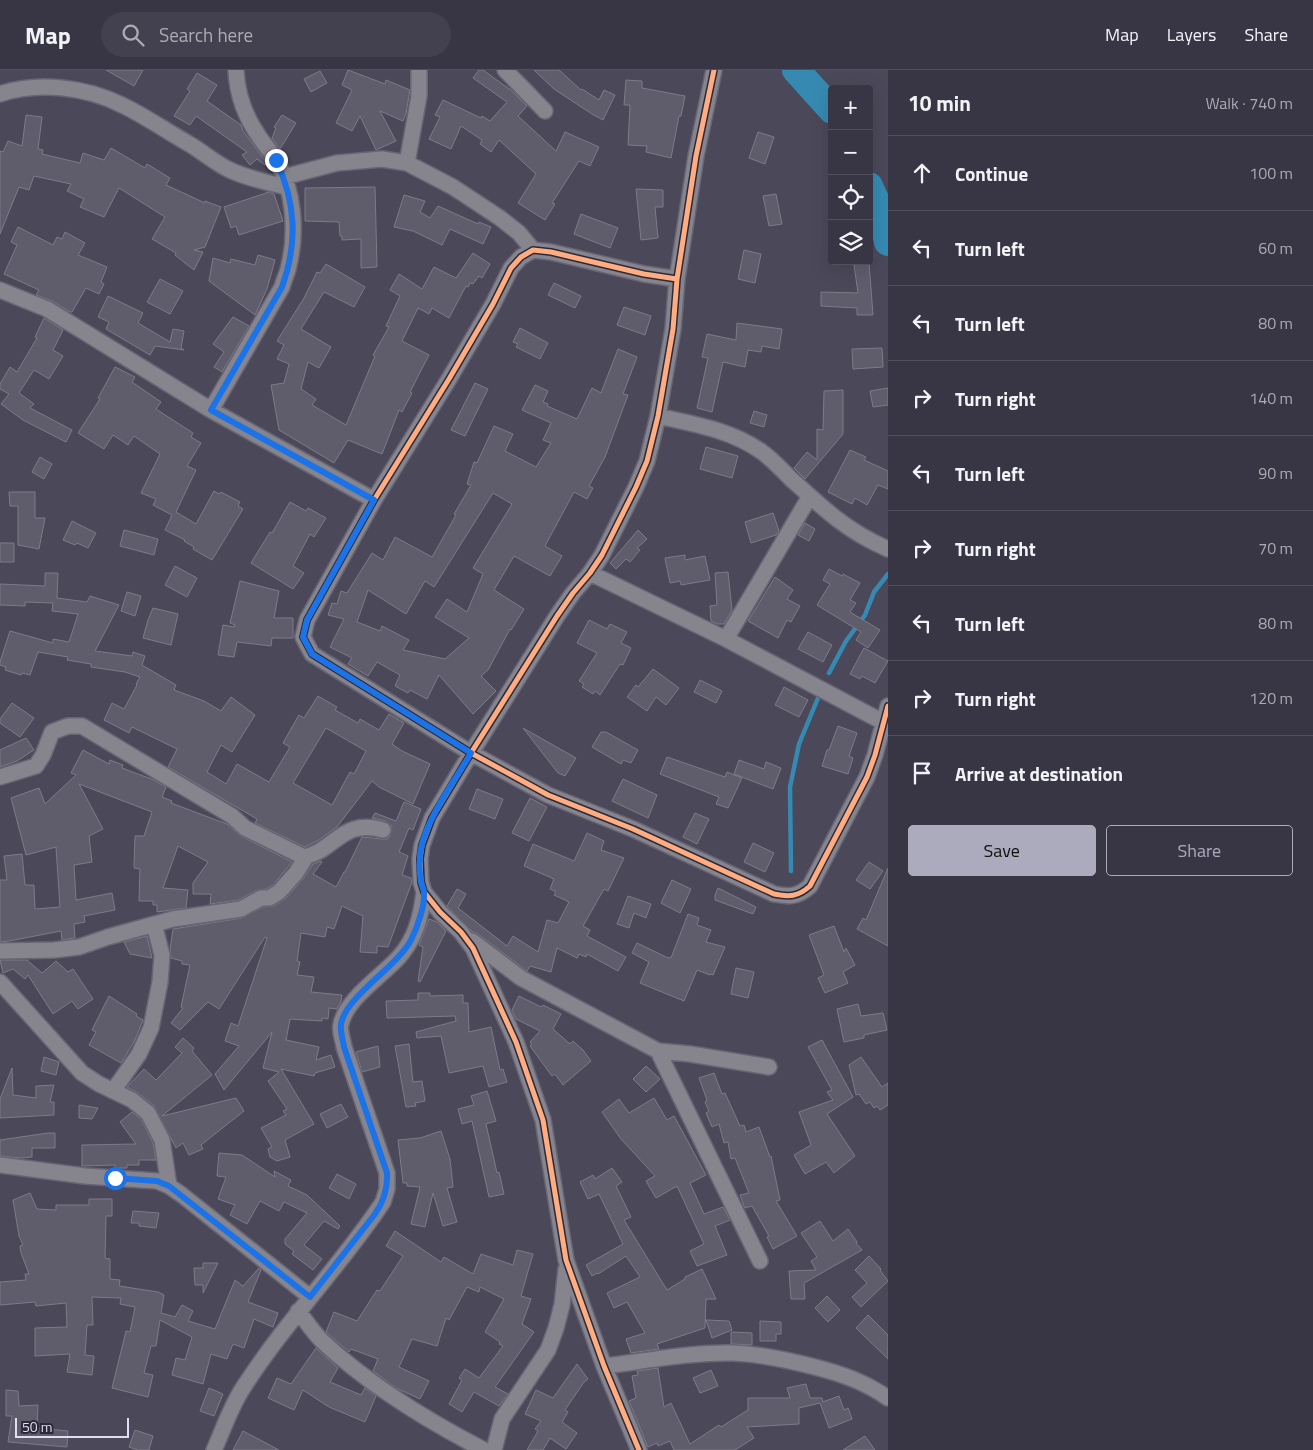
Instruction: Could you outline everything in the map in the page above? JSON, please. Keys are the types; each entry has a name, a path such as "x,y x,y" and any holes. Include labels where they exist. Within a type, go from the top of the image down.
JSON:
{"street":[{"path":"211,410 282,287 290,265 293,239 292,210 286,182 276,160 258,136 244,111 237,88 236,70"},
{"path":"407,163 419,96 419,70"},
{"path":"505,70 545,111"},
{"path":"714,70 696,156 677,278 673,329 658,416 647,461 615,530 590,573 557,616 432,818 422,845 420,871 424,892 435,907 498,963 520,978 658,1051 690,1054 768,1067"},
{"path":"0,94 16,88 48,87 92,94 122,104 232,171 262,181 286,182 337,163 382,159 407,163 453,187 500,218 518,233 533,250"},
{"path":"677,278 644,274 551,252 533,250 521,257 511,268 493,304 454,371 374,500 307,620 303,637 312,654 471,753 548,795 633,829 774,894 785,896 803,893 810,886 855,801 882,756 883,722 888,706"},
{"path":"0,290 47,309 211,410 374,500"},
{"path":"658,416 699,425 733,436 761,451 840,522 865,539 888,548"},
{"path":"726,639 810,496"},
{"path":"590,573 726,639 883,722"},
{"path":"0,777 36,766 43,755 52,732 68,726 82,726 232,816 245,828 306,857"},
{"path":"0,951 54,950 79,947 173,919 241,909 279,892 296,873 306,857 315,854 346,831 376,828 383,830"},
{"path":"214,1450 242,1390 298,1311 383,1202 387,1189 387,1173 344,1047 341,1023 356,998 400,956 410,942 421,914 424,892"},
{"path":"113,1091 139,1054 151,1028 160,982 162,954 154,924"},
{"path":"461,932 473,948 490,982 516,1042 543,1120 566,1260 604,1366 639,1450"},
{"path":"0,982 82,1073 132,1100 148,1114 162,1140 169,1186"},
{"path":"658,1051 760,1261"},
{"path":"0,1164 85,1176 157,1181 169,1186 310,1297"},
{"path":"494,1450 502,1419 548,1350 556,1328 565,1284 566,1260"},
{"path":"298,1311 321,1340 372,1382 403,1405 443,1429 484,1450"},
{"path":"604,1366 696,1355 733,1353 785,1359 842,1374 871,1386 888,1398"}],"building":[{"path":"106,70 143,70 134,86"},
{"path":"348,70 385,84 386,80 410,90 403,121 380,111 396,141 376,150 360,116 352,131 336,123 352,90 342,85"},
{"path":"479,70 483,70 512,91 527,106 518,116 556,151 565,132 599,147 590,166 579,161 552,203 555,204 545,220 518,203 536,174 499,140 491,152 480,144 482,140 461,126 451,149 429,139 440,117 435,115 443,100 490,121 507,102 473,78"},
{"path":"534,70 559,70 581,90 599,100 604,90 615,95 603,120 554,89"},
{"path":"320,71 327,83 311,92 304,79"},
{"path":"197,73 217,85 207,101 241,125 243,131 267,163 265,165 257,159 250,165 242,155 247,152 196,116 190,125 174,116 190,91 187,89"},
{"path":"626,80 642,81 642,88 685,96 671,158 646,152 647,146 628,145 630,105 624,105"},
{"path":"26,115 42,117 38,149 43,150 42,154 80,163 83,153 104,160 111,148 145,168 147,164 170,178 166,185 205,203 205,201 221,207 205,247 194,250 203,252 194,270 175,255 176,253 152,239 165,217 119,188 104,217 80,207 84,199 67,191 71,184 34,176 29,190 19,187 0,234 0,151 3,152 8,141 22,146"},
{"path":"282,115 296,123 280,149 272,138 276,128 274,127"},
{"path":"758,132 774,137 765,164 749,158"},
{"path":"375,187 377,267 361,268 361,239 342,240 339,222 305,221 305,188"},
{"path":"636,189 663,190 663,207 655,207 658,238 641,240"},
{"path":"269,192 274,194 283,221 239,235 236,226 231,228 224,207"},
{"path":"776,194 782,224 769,226 763,196"},
{"path":"404,195 425,201 420,212 430,218 438,206 478,224 479,222 491,227 483,244 450,229 442,245 413,231 394,227"},
{"path":"581,214 618,228 610,248 574,234"},
{"path":"18,227 53,245 57,237 62,239 65,232 85,243 78,255 107,267 101,282 104,284 99,294 86,288 72,312 70,312 52,301 36,295 39,290 4,274 17,245 11,242"},
{"path":"744,250 761,254 755,283 738,279"},
{"path":"473,253 490,264 482,278 479,276 473,284 470,283 468,287 466,286 449,318 432,308 429,314 418,308 402,341 429,355 402,412 399,410 382,454 348,440 334,463 279,430 271,385 284,383 289,364 277,359 284,345 277,341 304,298 317,272 320,273 326,264 365,287 354,307 324,292 301,329 331,347 319,368 308,362 301,389 316,399 312,405 346,425 375,356 373,355 389,327 386,326 400,296 390,290 399,274 422,289 434,267 456,278"},
{"path":"258,255 275,260 267,289 255,315 209,281 213,258 230,263 231,259 255,265"},
{"path":"854,265 869,265 873,315 857,315 857,308 821,306 821,292 858,293"},
{"path":"160,279 183,291 170,314 147,302"},
{"path":"554,283 581,296 575,308 548,295"},
{"path":"108,296 143,313 138,323 170,342 173,329 184,331 181,348 184,350 155,346 150,355 106,329 109,322 98,317"},
{"path":"624,307 651,316 645,335 617,325"},
{"path":"233,317 249,326 222,372 214,367 224,352 213,344"},
{"path":"44,318 63,330 53,350 63,356 49,379 34,370 19,393 34,404 30,408 72,430 66,442 23,420 1,404 9,394 0,389 0,384 10,367 17,372 37,338 35,337"},
{"path":"737,323 782,329 779,349 762,346 761,352 748,350 745,367 723,362 712,412 697,408 708,358 702,357 707,334 736,340"},
{"path":"520,328 548,343 540,359 516,347 518,344 513,342"},
{"path":"882,348 883,367 853,369 852,349"},
{"path":"618,349 637,357 623,394 628,395 605,457 589,486 593,488 587,499 574,492 545,546 562,556 550,576 514,556 494,590 524,609 510,629 488,670 481,676 496,691 473,714 439,675 427,699 410,690 408,693 395,686 400,675 377,662 368,676 348,664 352,658 330,647 344,619 328,615 332,603 337,604 341,591 347,593 372,553 383,560 395,537 432,557 471,485 467,484 474,462 477,463 494,426 513,434 505,451 536,467 551,443 543,440 551,423 522,410 535,385 548,391 543,402 548,404 547,406 577,419 592,388 601,393","holes":["493,493 512,504 473,568 483,574 467,612 447,599 435,617 469,638 445,659 403,650 409,640 382,626 380,631 357,622 368,590 406,614 425,581 434,587"]},
{"path":"115,367 135,377 132,382 161,402 156,409 193,433 191,437 201,443 187,466 196,470 176,512 196,524 214,491 219,494 221,492 240,502 238,506 243,509 212,560 193,549 194,547 185,540 165,530 172,515 153,505 156,499 141,493 160,454 134,436 128,445 113,435 104,449 78,433 100,399 98,398"},
{"path":"475,383 488,389 465,436 451,430"},
{"path":"888,388 888,405 873,407 870,391"},
{"path":"843,390 843,434 805,479 794,468 807,452 817,460 817,429 823,430 824,391"},
{"path":"754,411 767,415 764,427 750,423"},
{"path":"706,447 738,456 732,478 700,469"},
{"path":"850,450 866,457 864,460 888,471 888,489 878,485 867,505 855,498 852,504 828,492"},
{"path":"40,457 52,464 44,479 32,472"},
{"path":"9,492 35,492 35,518 45,518 39,549 18,545 18,506 10,506"},
{"path":"290,502 306,511 308,508 326,518 314,537 310,534 293,566 304,573 293,589 251,563 270,532 272,533"},
{"path":"773,513 779,531 776,535 751,543 745,522"},
{"path":"72,521 96,533 88,548 63,540"},
{"path":"805,523 815,529 809,541 798,535"},
{"path":"124,530 158,539 154,555 120,546"},
{"path":"638,530 647,539 637,548 640,550 630,562 626,559 616,569 610,563"},
{"path":"0,543 14,543 14,562 0,562"},
{"path":"685,555 685,560 705,556 710,580 681,585 680,581 670,583 665,558"},
{"path":"175,566 197,578 187,597 165,585"},
{"path":"829,569 860,583 850,600 856,603 850,612 880,630 868,648 856,640 861,632 817,605 830,584 823,580"},
{"path":"728,572 732,610 724,624 717,624 711,621 710,606 717,605 715,573"},
{"path":"45,573 58,573 57,598 87,602 90,596 119,605 95,651 132,656 133,652 145,656 142,665 176,685 174,690 204,701 221,711 231,697 255,715 232,752 221,745 207,772 226,784 237,764 269,782 290,747 283,743 299,715 304,718 318,696 337,707 335,710 358,723 360,719 379,730 389,714 404,723 392,744 402,751 430,764 413,804 379,787 372,781 337,827 305,847 255,823 257,819 168,767 177,749 132,727 129,733 104,720 112,703 124,709 140,677 125,672 91,667 91,664 67,660 68,657 38,652 30,675 22,673 21,675 5,670 6,667 0,665 10,631 53,643 53,639 69,642 78,614 52,611 53,603 25,602 25,606 0,605 0,584 45,586","holes":["326,728 366,751 354,774 350,772 332,805 293,783"]},
{"path":"775,577 793,590 787,599 800,606 791,622 787,620 778,638 748,621"},
{"path":"240,581 279,591 274,618 293,618 293,638 272,638 271,646 237,642 234,657 218,655 223,625 234,627 235,625 230,623"},
{"path":"127,592 141,596 135,616 121,611"},
{"path":"153,608 178,614 171,645 143,638"},
{"path":"589,620 607,629 610,624 627,632 621,643 631,648 623,665 620,664 600,695 595,691 593,694 582,687 584,684 579,681 597,653 577,643"},
{"path":"808,632 832,645 823,662 798,649"},
{"path":"864,648 888,661 875,683 862,676 860,679 850,674"},
{"path":"653,669 679,688 666,705 656,697 647,711 627,697 636,685 638,687"},
{"path":"700,680 722,691 716,703 694,692"},
{"path":"784,687 808,700 799,717 775,705"},
{"path":"12,703 34,718 20,737 0,723 0,719"},
{"path":"838,726 857,733 849,756 853,758 848,774 822,766"},
{"path":"523,728 576,758 565,776 558,773"},
{"path":"601,732 606,732 638,750 631,763 623,760 621,764 592,747"},
{"path":"26,738 34,750 17,761 0,767 0,750"},
{"path":"83,750 109,764 110,760 123,765 122,768 154,780 166,787 162,797 172,801 171,803 227,824 241,836 292,862 273,885 266,889 257,890 238,900 210,904 211,894 193,894 193,883 208,862 178,846 163,888 188,890 186,908 157,912 157,905 153,905 153,901 139,901 140,869 134,868 135,836 144,836 152,812 79,784 103,829 89,836 92,862 74,865 76,900 112,893 115,910 84,916 85,922 74,924 75,938 62,940 61,931 0,942 0,880 7,880 4,856 22,854 25,885 34,885 35,909 60,907 56,847 26,855 11,798 39,788 45,804 76,775 71,773"},
{"path":"667,757 725,777 727,772 742,778 728,808 716,804 719,797 660,774"},
{"path":"739,760 764,769 766,762 781,768 773,789 734,774"},
{"path":"623,779 657,795 648,818 612,801"},
{"path":"477,789 503,799 495,819 469,809"},
{"path":"530,798 547,807 529,841 512,833"},
{"path":"404,802 421,809 413,830 409,828 399,852 408,856 402,875 411,878 412,882 388,947 377,946 377,953 360,952 363,916 342,906 334,929 327,927 325,937 301,933 297,961 300,962 297,975 314,977 311,992 342,995 337,1009 329,1008 328,1019 322,1018 322,1021 290,1019 286,1040 319,1047 316,1060 331,1055 335,1067 315,1073 314,1076 281,1069 314,1124 285,1140 290,1157 277,1161 270,1157 268,1149 272,1147 261,1128 286,1115 283,1111 287,1109 268,1081 279,1072 263,1068 272,1032 224,1090 215,1074 239,1046 225,1041 231,1023 238,1026 267,938 265,937 219,1009 208,1002 180,1030 171,1023 183,1008 181,1007 190,965 182,964 182,961 171,958 170,949 173,929 242,918 263,907 274,906 286,898 313,864 321,861 313,874 336,887 362,837 387,839 390,836 392,826 385,821 372,818 375,813 396,821"},
{"path":"695,813 709,819 697,844 683,837"},
{"path":"587,833 604,841 601,850 624,858 608,891 604,889 583,926 590,930 587,936 626,957 618,971 587,954 586,957 579,954 577,958 557,948 551,972 530,966 527,971 473,932 447,906 457,889 466,894 458,908 507,946 513,936 538,952 547,920 558,923 569,902 554,895 556,892 550,889 554,879 524,866 533,844 574,861"},
{"path":"753,843 774,853 765,872 744,862"},
{"path":"869,862 883,871 870,889 856,880"},
{"path":"888,868 888,946 857,929 863,918 866,920"},
{"path":"672,880 691,889 680,913 661,903"},
{"path":"718,888 756,907 753,914 715,900"},
{"path":"628,896 651,904 646,918 634,913 629,928 617,924"},
{"path":"688,914 699,918 697,925 711,930 706,942 725,947 713,975 697,970 684,1001 640,983 649,962 632,953 637,943 671,958"},
{"path":"429,919 437,922 446,931 420,982 418,981 423,947 419,945"},
{"path":"834,926 844,952 846,948 855,965 843,972 848,983 825,993 818,978 824,975 809,935"},
{"path":"147,936 152,958 130,954 124,942"},
{"path":"0,960 27,960 42,973 56,961 68,972 73,969 93,999 78,1009 72,1001 53,1014 28,975 25,979 13,969 3,973"},
{"path":"736,968 754,972 748,998 731,994"},
{"path":"418,993 430,993 430,996 463,995 463,1003 468,1003 469,1032 491,1027 500,1070 503,1069 507,1082 489,1087 483,1066 449,1073 441,1036 417,1038 416,1032 456,1021 455,1016 387,1018 386,1001 418,1000"},
{"path":"109,996 143,1020 134,1042 121,1063 89,1045 96,1032 92,1030"},
{"path":"519,996 561,1014 553,1029 570,1044 573,1041 591,1061 563,1085 555,1074 552,1076 530,1046 532,1044 530,1042 540,1031 516,1019 512,1010"},
{"path":"858,1004 861,1016 883,1013 887,1030 864,1035 864,1038 844,1042 837,1009"},
{"path":"183,1038 194,1048 192,1051 212,1075 162,1116 236,1098 244,1111 201,1145 203,1149 189,1155 183,1143 176,1148 154,1106 127,1087 144,1069 156,1080 182,1053 175,1047"},
{"path":"822,1040 853,1097 827,1114 855,1156 834,1173 826,1162 805,1174 794,1155 811,1145 799,1112 833,1100 827,1092 832,1090 808,1047"},
{"path":"409,1044 413,1082 422,1081 425,1101 415,1103 416,1106 406,1107 395,1046"},
{"path":"378,1046 380,1067 362,1072 356,1052"},
{"path":"44,1057 59,1062 56,1075 41,1071"},
{"path":"861,1057 882,1087 888,1083 888,1105 880,1110 877,1106 874,1108 870,1102 866,1104 859,1094 856,1095 849,1065"},
{"path":"646,1066 660,1079 646,1092 633,1079"},
{"path":"12,1068 13,1095 36,1098 36,1086 54,1085 50,1102 54,1102 54,1115 0,1118 0,1099"},
{"path":"714,1073 722,1094 725,1093 740,1126 744,1125 746,1132 759,1127 771,1156 780,1200 776,1201 797,1236 773,1249 767,1237 769,1236 752,1206 745,1208 744,1206 740,1195 749,1193 735,1158 731,1159 728,1142 724,1143 719,1124 712,1127 706,1113 709,1111 705,1102 707,1100 699,1078"},
{"path":"487,1091 496,1121 486,1124 497,1173 499,1172 504,1194 489,1197 472,1121 462,1124 458,1109 474,1105 471,1096"},
{"path":"654,1098 667,1120 674,1116 706,1175 690,1183 704,1214 723,1207 730,1220 715,1226 727,1255 697,1266 690,1251 704,1244 677,1186 656,1198 646,1181 655,1176 621,1139 602,1112 619,1099 629,1113"},
{"path":"341,1104 348,1117 327,1128 320,1114"},
{"path":"79,1105 98,1108 92,1119 79,1118"},
{"path":"132,1112 141,1119 153,1143 156,1160 139,1160 139,1165 127,1165 127,1168 115,1168 115,1165 82,1166 82,1145 136,1144 120,1122"},
{"path":"441,1131 450,1159 453,1187 447,1188 457,1222 443,1226 433,1193 425,1227 411,1224 420,1187 407,1186 407,1183 403,1183 398,1140 420,1138"},
{"path":"55,1133 55,1148 32,1148 32,1157 0,1156 0,1140"},
{"path":"219,1153 242,1155 275,1177 274,1171 291,1180 288,1186 307,1195 340,1226 338,1229 324,1221 304,1245 322,1259 313,1270 292,1254 294,1251 285,1244 285,1239 307,1213 284,1202 279,1211 260,1201 247,1224 230,1215 235,1205 218,1199 226,1177 217,1176"},
{"path":"612,1168 622,1182 616,1186 631,1217 624,1220 667,1290 685,1279 685,1277 702,1269 716,1299 706,1299 705,1328 657,1344 659,1349 631,1353 626,1339 645,1333 627,1302 614,1308 607,1293 640,1277 626,1256 592,1276 586,1265 623,1244 599,1194 588,1199 580,1182 593,1175 595,1179"},
{"path":"337,1174 356,1184 349,1199 329,1188"},
{"path":"30,1193 37,1209 56,1210 56,1205 89,1205 89,1199 112,1199 112,1216 106,1216 105,1258 110,1259 110,1279 120,1280 119,1286 158,1292 164,1295 161,1313 175,1317 182,1305 193,1311 188,1321 215,1329 235,1280 243,1286 259,1268 261,1270 248,1302 278,1313 273,1327 254,1319 244,1348 233,1344 227,1359 211,1354 203,1384 172,1375 176,1358 185,1360 192,1337 160,1320 156,1346 151,1346 144,1373 153,1375 148,1397 112,1388 126,1331 130,1332 135,1307 120,1304 121,1298 92,1297 93,1325 87,1325 85,1355 94,1356 92,1375 67,1372 70,1354 35,1356 35,1328 67,1327 66,1303 36,1306 35,1302 0,1305 0,1282 26,1280 25,1274 29,1274 21,1253 20,1246 23,1245 19,1236 13,1200"},
{"path":"133,1211 159,1213 156,1228 139,1226 139,1223 131,1223"},
{"path":"820,1221 833,1241 848,1229 862,1250 804,1283 805,1299 791,1299 789,1271 816,1270 811,1261 817,1257 801,1233"},
{"path":"395,1231 441,1262 444,1257 473,1274 481,1254 513,1265 517,1250 533,1254 521,1296 531,1299 522,1324 534,1332 495,1387 508,1394 499,1406 474,1392 462,1412 449,1404 462,1380 459,1378 465,1369 479,1378 503,1346 485,1332 504,1299 480,1287 479,1292 467,1287 449,1320 446,1318 437,1346 412,1339 399,1367 429,1381 420,1399 396,1388 373,1371 378,1359 351,1349 349,1352 326,1332 334,1312 357,1321 377,1290 380,1291 403,1256 386,1246"},
{"path":"869,1256 881,1269 888,1281 861,1307 852,1297 867,1283 855,1270"},
{"path":"203,1263 218,1263 203,1293 203,1285 195,1285 194,1268 203,1268"},
{"path":"827,1296 840,1310 828,1322 815,1308"},
{"path":"868,1315 888,1335 888,1359 856,1328"},
{"path":"706,1320 729,1321 732,1330 712,1338"},
{"path":"760,1321 781,1322 781,1334 776,1334 776,1341 760,1341"},
{"path":"731,1332 752,1333 752,1345 731,1344"},
{"path":"316,1348 338,1368 330,1382 361,1395 365,1388 376,1396 365,1422 329,1407 303,1390 294,1410 268,1398 277,1378 291,1384"},
{"path":"577,1364 588,1379 565,1410 568,1412 562,1422 577,1433 566,1449 550,1438 543,1450 527,1450 538,1431 535,1429 541,1421 525,1414 536,1390 553,1398"},
{"path":"658,1368 664,1407 671,1403 690,1444 719,1425 721,1427 748,1410 748,1398 790,1398 787,1388 806,1384 810,1398 822,1398 823,1402 839,1396 844,1410 848,1408 852,1419 829,1428 820,1403 799,1408 799,1424 747,1427 754,1438 735,1450 674,1450 670,1441 658,1446 657,1443 648,1447 629,1401 636,1398 632,1376 638,1375 637,1371"},
{"path":"711,1370 718,1386 700,1393 693,1378"},
{"path":"209,1388 223,1394 214,1416 200,1411"},
{"path":"6,1390 18,1391 19,1406 38,1405 37,1428 68,1431 67,1447 8,1442 12,1416 6,1416"},
{"path":"135,1430 153,1436 149,1450 138,1450 129,1447"},
{"path":"243,1431 279,1450 233,1450"},
{"path":"865,1436 875,1450 843,1450"}],"waterway":[{"path":"796,70 828,106"},
{"path":"873,195 882,215 888,242"},
{"path":"829,673 846,641 865,615 874,592 888,574"},
{"path":"791,871 790,787 799,744 818,698"}],"cycle path":[{"path":"639,1450 604,1366 566,1260 543,1120 516,1042 473,948 461,932 440,912 424,892 421,882 420,859 422,845 432,818 557,616 602,555 647,461 658,416 673,329 677,279 696,156 714,70"},
{"path":"677,279 644,274 551,252 533,250 521,257 511,268 493,304 449,379 374,500 307,620 303,637 312,654 471,753 548,795 633,829 774,894 784,896 797,894 810,886 867,777 888,706"}],"route":[{"path":"115,1178 157,1181 169,1186 310,1297 326,1278 375,1214 383,1202 387,1189 387,1173 344,1047 341,1023 356,998 400,956 410,942 421,914 424,892 421,882 420,859 426,832 432,818 471,753 312,654 303,637 307,620 374,500 211,410 282,287 290,265 293,239 292,210 287,186 276,160"}]}
